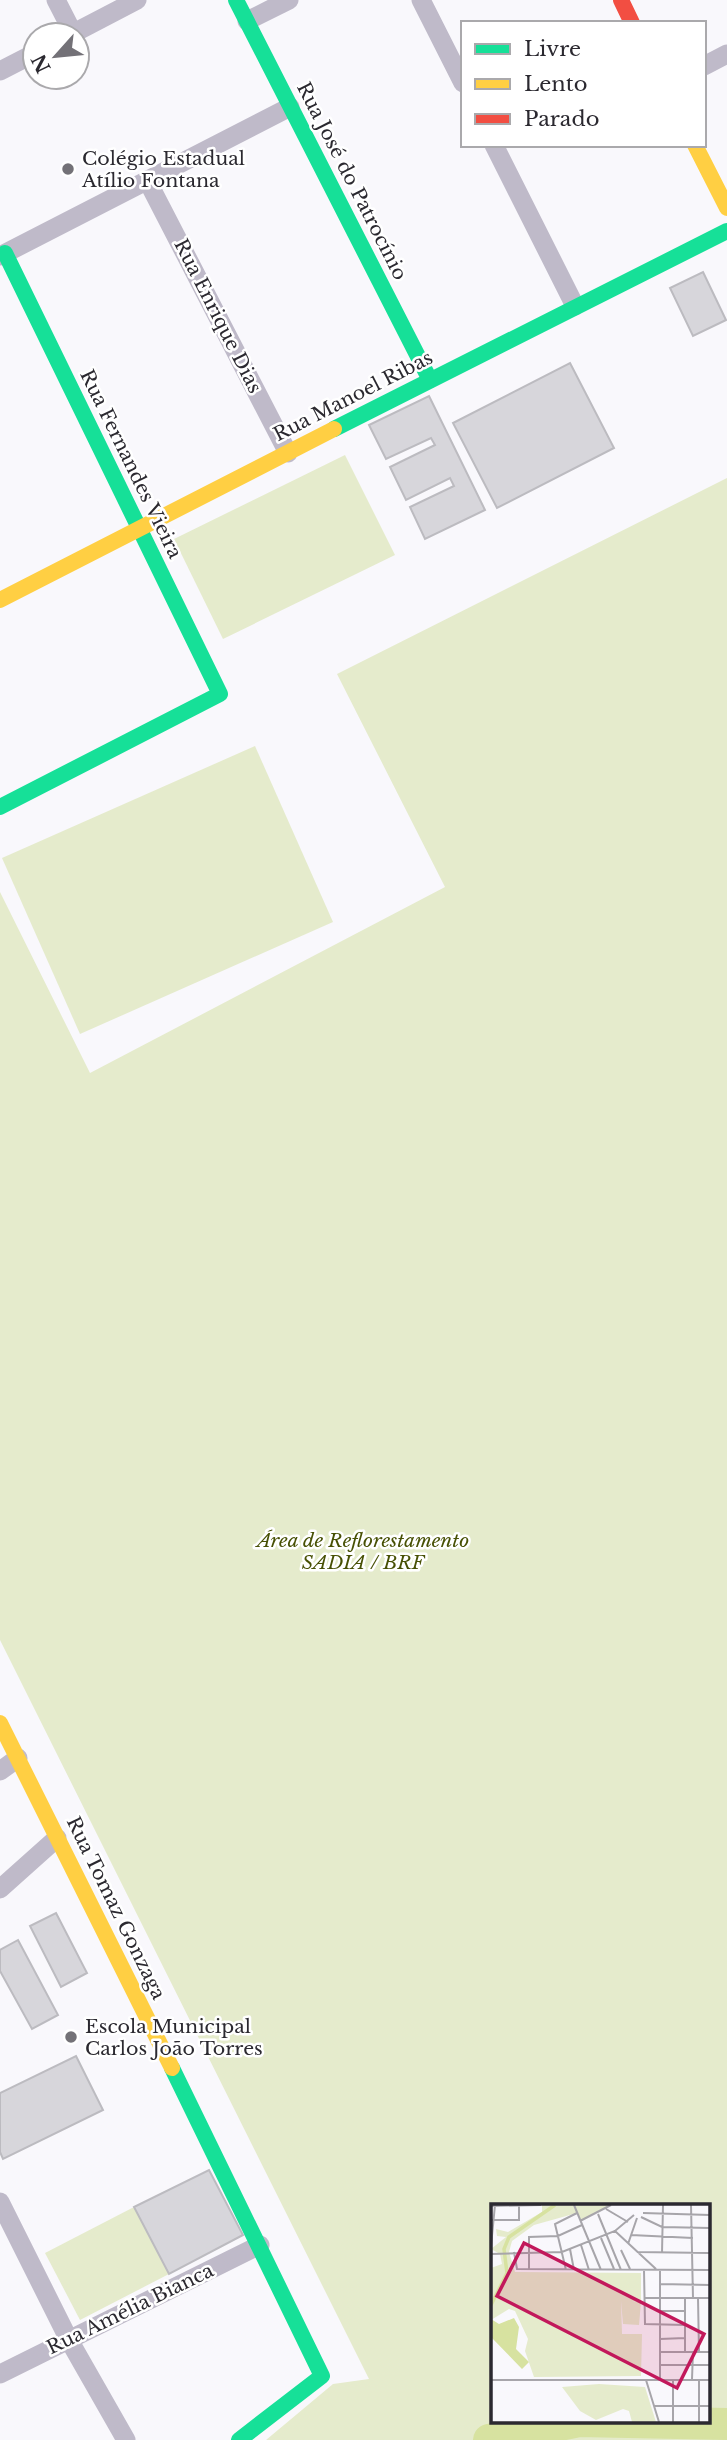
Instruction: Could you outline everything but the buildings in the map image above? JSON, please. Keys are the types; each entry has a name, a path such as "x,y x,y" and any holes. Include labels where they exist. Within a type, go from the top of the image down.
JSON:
{"street":[{"path":"56,0 65,21"},
{"path":"91,24 137,0"},
{"name":"Rua José do Patrocínio","path":"236,0 430,380"},
{"path":"247,21 289,0"},
{"path":"421,0 461,79"},
{"path":"621,0 631,21"},
{"path":"706,65 727,54"},
{"path":"0,71 21,60"},
{"path":"3,255 290,107"},
{"path":"495,147 575,306"},
{"path":"696,147 727,208"},
{"name":"Rua Enrique Dias","path":"147,180 288,453"},
{"name":"Rua Manoel Ribas","path":"0,600 727,231"},
{"name":"Rua Fernandes Vieira","path":"0,807 220,694 3,255"},
{"name":"Rua Tomaz Gonzaga","path":"0,1723 260,2245 322,2376 239,2440"},
{"path":"0,1771 18,1758"},
{"path":"0,1889 57,1838"},
{"path":"0,2202 69,2340 125,2440"},
{"name":"Rua Amélia Bianca","path":"0,2374 260,2245"}],"green space":[{"path":"345,455 395,555 223,639 174,539"},
{"name":"Área de Reflorestamento SADIA / BRF","path":"727,478 727,2440 266,2440 333,2384 369,2379 0,1640 0,892 90,1073 445,887 337,674"},
{"path":"255,746 333,922 80,1034 2,858"},
{"path":"134,2207 169,2274 80,2320 45,2253"}],"waterway":[{"path":"489,2440 574,2422"},
{"path":"628,2422 727,2424"}],"traffic: fast":[{"path":"236,0 430,380"},
{"path":"334,429 727,231"},
{"path":"0,807 220,694 5,253"},
{"path":"172,2068 322,2376 239,2440"}],"traffic: slow":[{"path":"696,147 727,208"},
{"path":"0,600 334,429"},
{"path":"0,1723 172,2068"}],"traffic: jam":[{"path":"621,0 631,21"}],"place":[{"name":"Colégio Estadual Atílio Fontana","path":"68,169"},
{"name":"Escola Municipal Carlos João Torres","path":"71,2037"}]}
